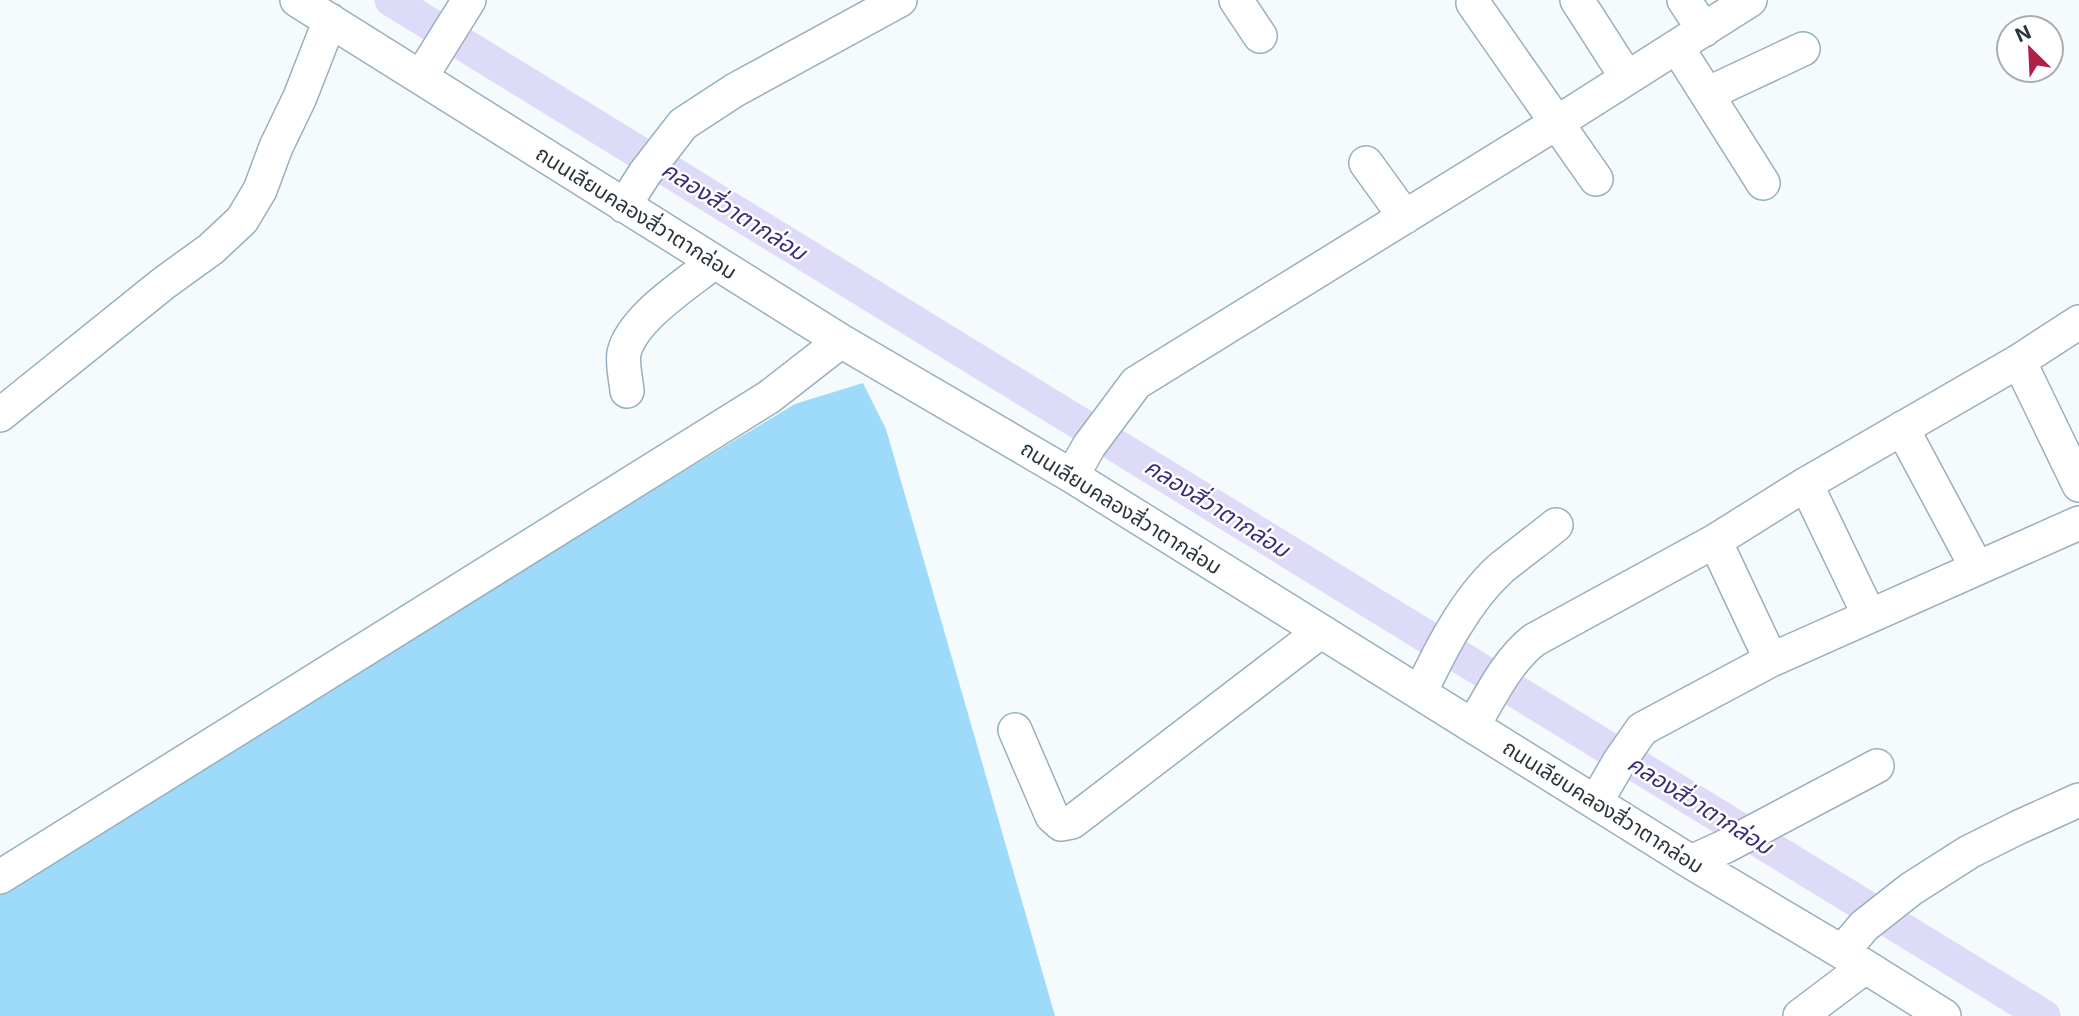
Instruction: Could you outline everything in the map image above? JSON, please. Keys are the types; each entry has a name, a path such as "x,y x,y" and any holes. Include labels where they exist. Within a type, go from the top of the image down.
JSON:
{"street":[{"name":"ถนนเลียบคลองสี่วาตากล่อม","path":"297,0 841,341 1072,476 1691,862 1944,1016"},
{"path":"421,77 469,0"},
{"path":"624,205 645,173 684,124 736,90 901,0"},
{"path":"1236,0 1260,36"},
{"path":"1577,0 1626,78"},
{"path":"1684,0 1690,38 1707,94 1763,183"},
{"path":"1072,476 1089,446 1136,383 1751,0"},
{"path":"1473,3 1597,179"},
{"path":"0,415 164,283 211,249 242,220 260,190 330,20"},
{"path":"1707,94 1802,49"},
{"path":"1366,163 1405,216"},
{"path":"628,391 623,357 628,339 646,317 714,262"},
{"path":"1473,726 1522,650 1534,640 1715,541 1806,484 2019,361 2079,322"},
{"path":"0,877 769,397 841,341"},
{"path":"2019,361 2079,485"},
{"path":"1902,428 1977,568"},
{"path":"1806,484 1869,615"},
{"path":"1596,802 1642,729 1771,660 2079,523"},
{"path":"1420,693 1438,655 1477,594 1499,570 1556,525"},
{"path":"1715,541 1771,660"},
{"path":"1015,730 1052,816 1061,824 1072,822 1320,632"},
{"path":"1691,862 1877,766"},
{"path":"1800,1016 1854,959 1864,926 1911,889 1969,852 2079,800"}],"shaded area":[{"path":"863,383 886,429 1055,1016 0,1016 0,884 795,404"}],"waterway":[{"name":"คลองสี่วาตากล่อม","path":"391,0 2044,1016"}]}
